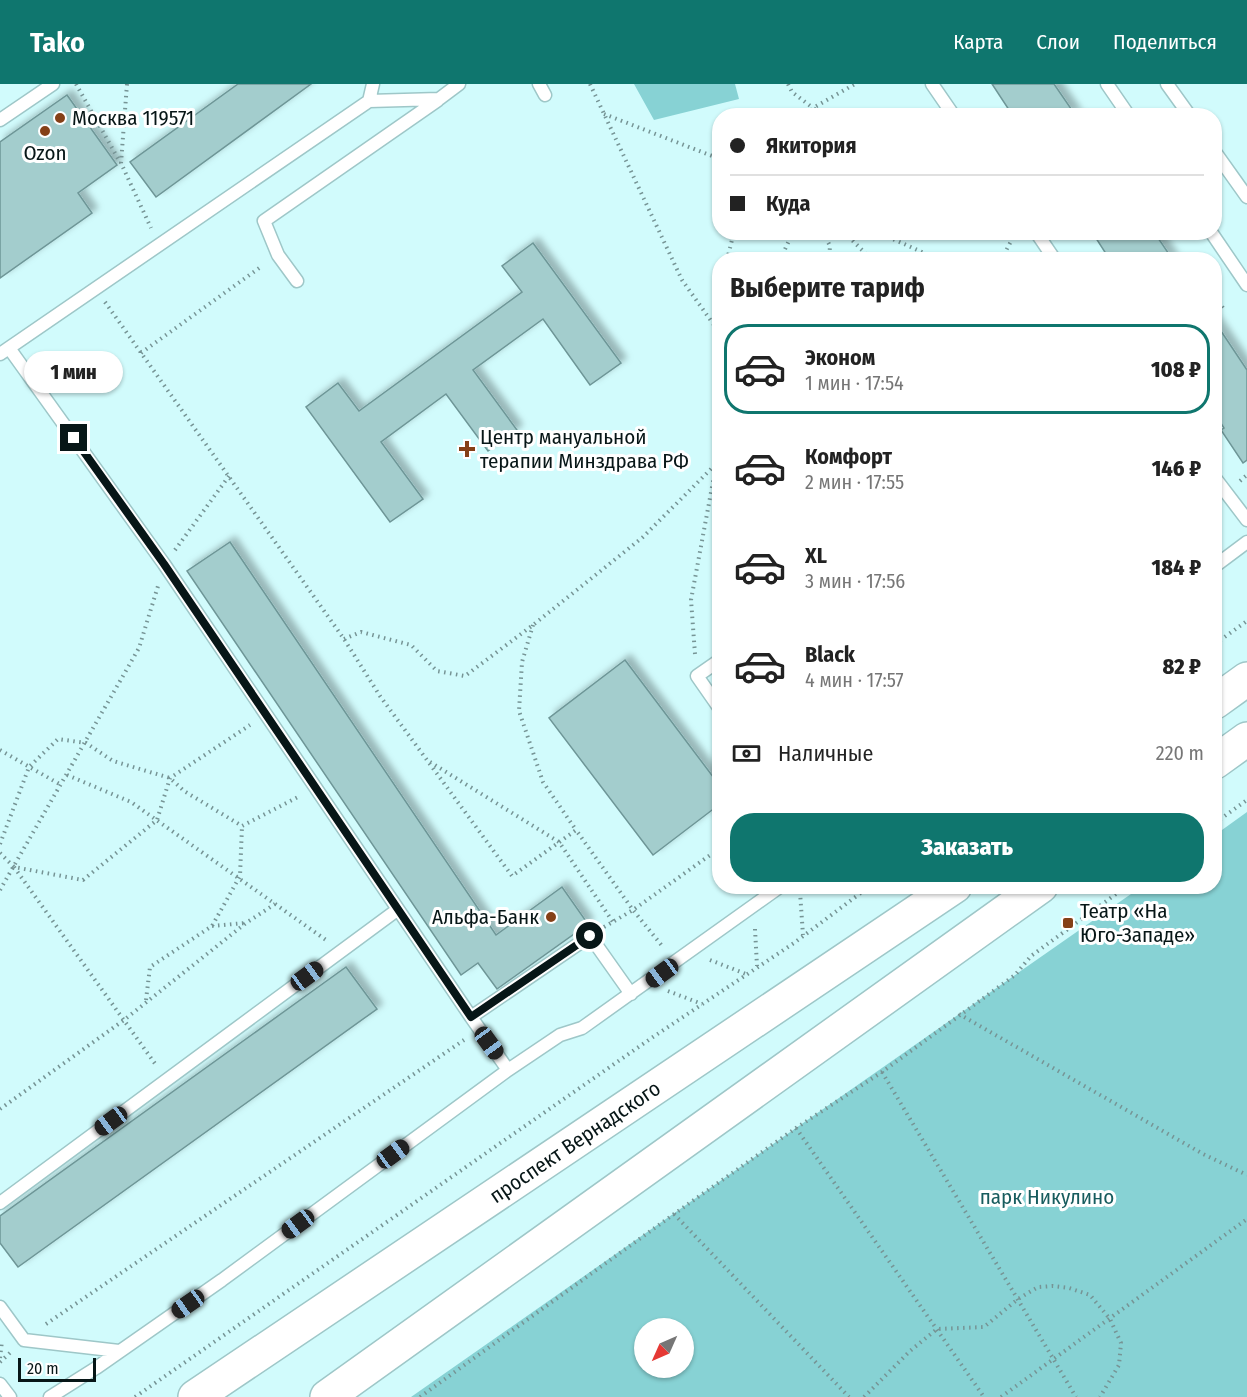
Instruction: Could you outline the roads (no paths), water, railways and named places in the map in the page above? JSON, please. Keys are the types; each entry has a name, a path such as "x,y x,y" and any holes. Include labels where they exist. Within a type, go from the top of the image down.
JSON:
{"main road":[{"path":"1222,697 1247,679"},
{"path":"1222,757 1247,739"},
{"name":"проспект Вернадского","path":"195,1397 943,894"},
{"path":"327,1397 1030,894"}],"lane":[{"path":"0,120 53,84"},
{"path":"369,101 373,84"},
{"path":"297,281 278,255 264,221 459,84"},
{"path":"932,84 948,108"},
{"path":"1107,84 1124,108"},
{"path":"1167,84 1184,108"},
{"path":"439,99 369,101 4,351 164,564 397,910 508,1070"},
{"path":"1222,162 1247,197"},
{"path":"1216,240 1247,285"},
{"path":"1222,487 1247,520"},
{"path":"1222,561 1247,542"},
{"path":"712,666 697,676 712,698"},
{"path":"50,1397 222,1280 508,1070 560,1035 582,1028 770,894"},
{"path":"0,1203 397,910"},
{"path":"471,1017 590,936 631,994"},
{"path":"0,1307 24,1340 119,1351"},
{"path":"0,1384 10,1397"}],"place":[{"name":"Москва 119571","path":"60,118"},
{"name":"Ozon","path":"45,131"},
{"name":"Центр мануальной терапии Минздрава РФ","path":"467,449"},
{"name":"Альфа-Банк","path":"551,917"},
{"name":"Театр «На Юго-Западе»","path":"1068,923"}],"park label":[{"name":"парк Никулино","path":"1047,1197"}]}
